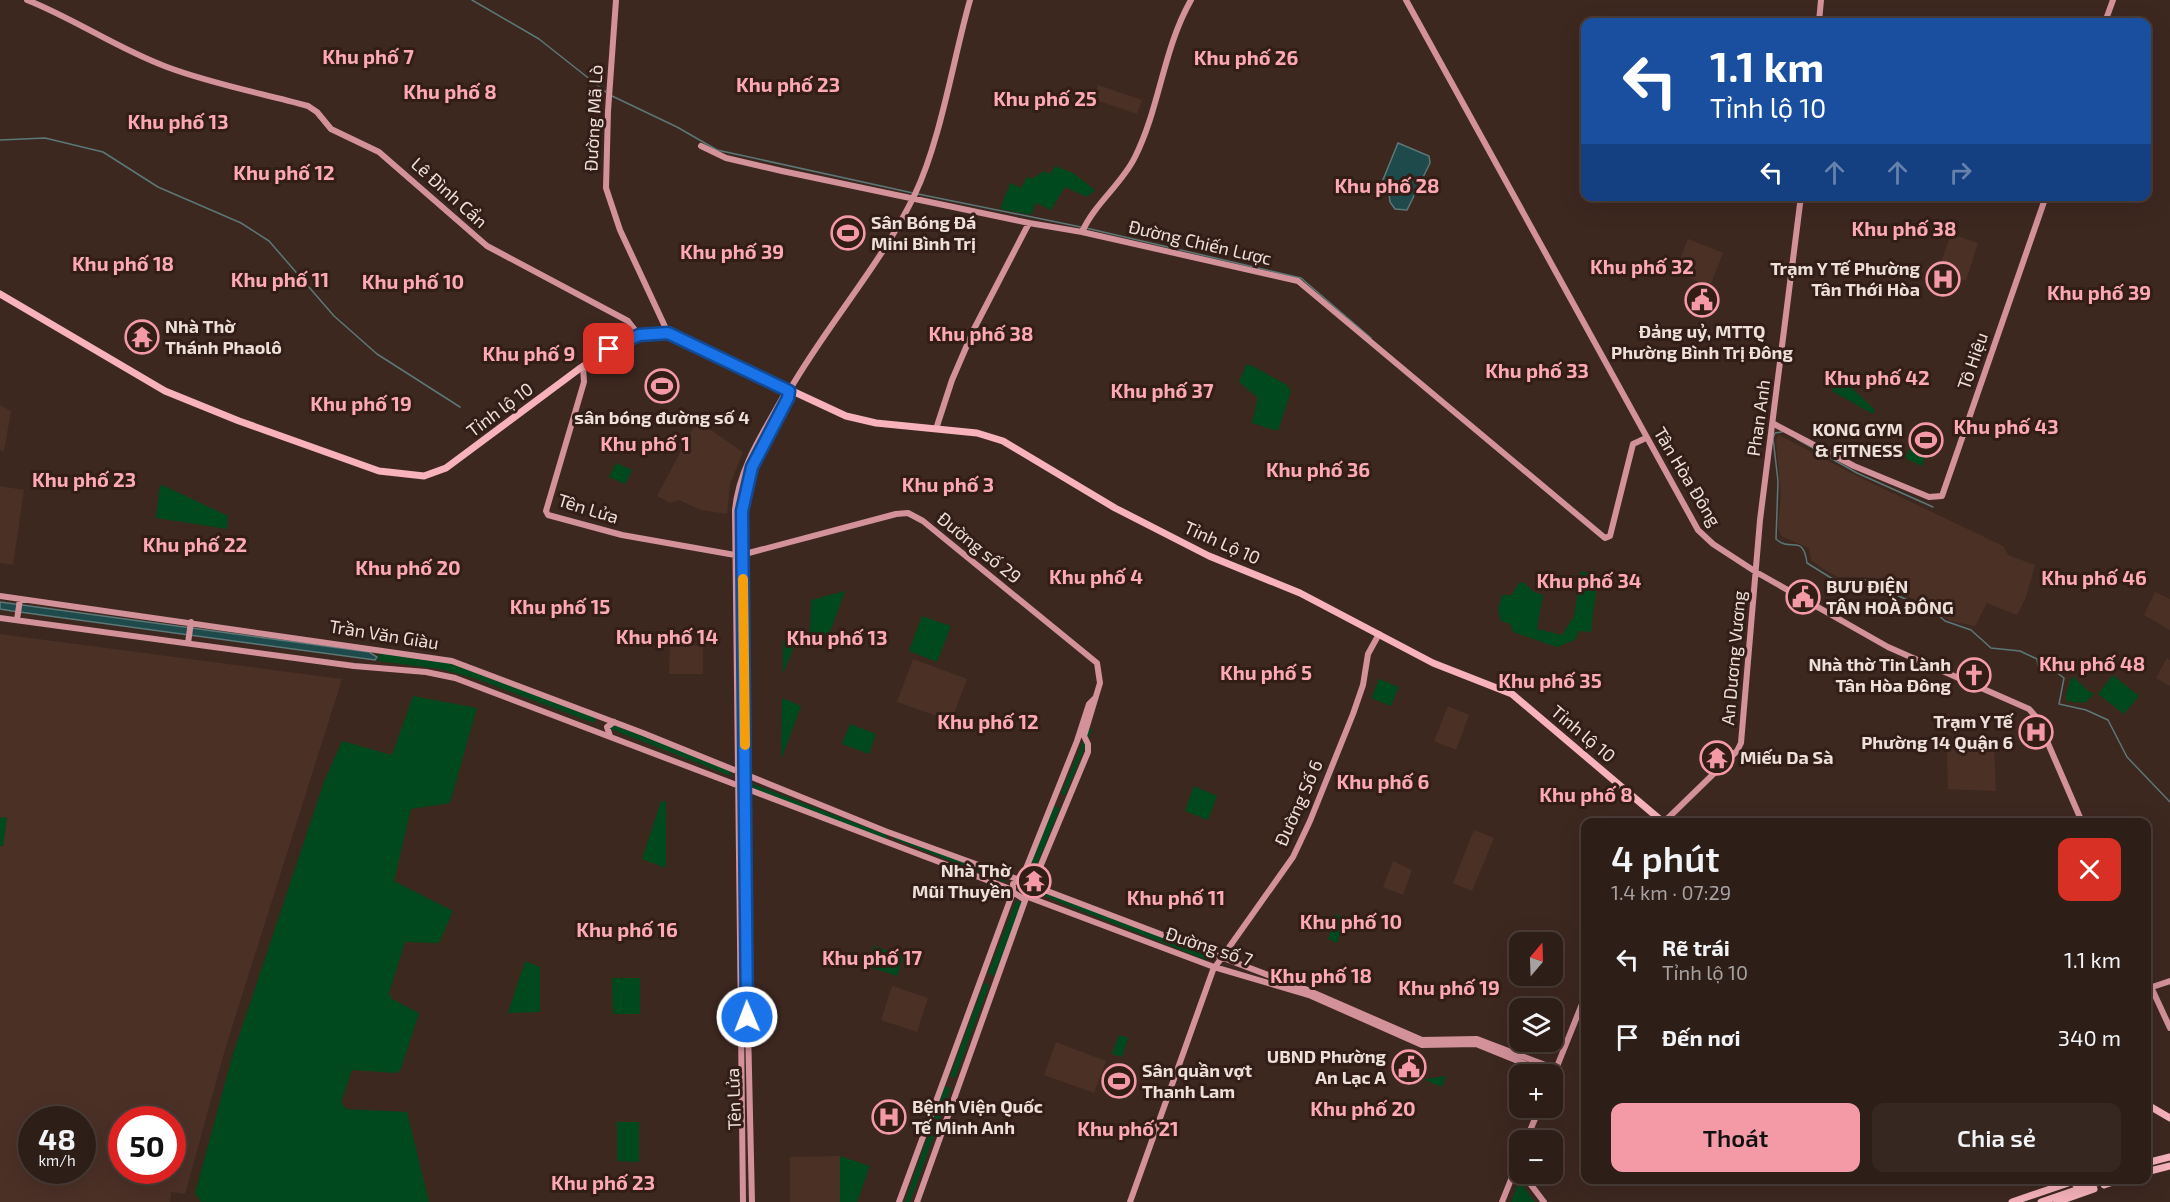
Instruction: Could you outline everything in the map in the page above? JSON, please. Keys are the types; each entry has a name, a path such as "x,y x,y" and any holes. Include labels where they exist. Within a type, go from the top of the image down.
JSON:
{"main road":[{"name":"Tỉnh lộ 10","path":"0,294 171,394 331,456 379,471 424,476 446,468 583,366 628,338 668,333 788,392 851,417 991,436 1055,472"},
{"path":"628,338 633,327"},
{"name":"Tỉnh Lộ 10","path":"1055,472 1115,507 1199,551 1300,593 1379,634"},
{"name":"Tỉnh lộ 10","path":"1379,634 1433,663 1512,694 1658,818"},
{"path":"2151,1104 2170,1113"},
{"path":"2151,1105 2170,1118"},
{"path":"2151,1158 2170,1153"},
{"path":"2151,1162 2170,1157"},
{"path":"2151,1170 2170,1165"},
{"path":"2012,1202 2086,1184"},
{"path":"2026,1202 2065,1189 2094,1184"},
{"path":"2041,1202 2065,1189"},
{"path":"2057,1202 2065,1189"}],"street":[{"name":"Lê Đình Cẩn","path":"27,0 156,63 236,88 308,106 317,112 331,129 379,152 487,246 628,321 639,335"},
{"name":"Đường Mã Lò","path":"616,0 605,171 610,206 668,333"},
{"name":"Tên Lửa","path":"752,1202 746,940 746,775 739,555 735,510 741,479 783,397 864,283 913,197 928,160 970,0"},
{"path":"1083,228 1136,156 1166,56 1191,0"},
{"name":"Tân Hòa Đông","path":"1406,0 1698,531 1713,544 1756,572 1888,647 2029,709 2037,718 2080,818"},
{"path":"1819,18 1821,0"},
{"path":"2106,18 2113,0"},
{"name":"Đường Chiến Lược","path":"701,146 726,158 1029,223 1083,228 1298,281 1353,323 1595,532 1608,539 1633,444 1646,438"},
{"name":"Phan Anh","path":"1756,572 1764,490 1800,201"},
{"name":"Tô Hiệu","path":"1774,424 1865,470 1929,498 1942,496 2044,201"},
{"path":"936,429 952,380 974,329 1029,223"},
{"name":"Tên Lửa","path":"583,366 584,382 546,514 610,532 739,555"},
{"path":"798,375 797,390 801,396"},
{"name":"Đường số 29","path":"739,555 891,515 904,513 915,516 1098,665 1100,675 1081,734"},
{"name":"Tên Lửa","path":"739,555 737,786 743,1202"},
{"name":"An Dương Vương","path":"1667,818 1737,751 1741,743 1756,572"},
{"name":"Trần Văn Giàu","path":"0,596 434,657 472,667 746,775"},
{"path":"17,620 20,599"},
{"name":"Trần Văn Giàu","path":"0,618 443,675 590,728 746,789"},
{"path":"189,641 191,624"},
{"name":"Đường Số 6","path":"1214,967 1285,869 1306,829 1353,714 1363,685 1368,654 1379,634"},
{"path":"590,728 599,724 596,715"},
{"path":"610,736 608,726 614,722"},
{"path":"899,1202 1013,891 1081,734"},
{"path":"917,1202 1027,898 1088,752 1088,744 1081,734"},
{"path":"722,780 728,775 724,766"},
{"path":"746,775 762,783 1019,878 1028,878 1033,885"},
{"path":"760,794 756,787 762,783"},
{"path":"746,789 1013,891 1019,897 1027,898"},
{"name":"Đường số 7","path":"1033,885 1305,989 1422,1040 1477,1039 1531,1064"},
{"name":"Đường số 7","path":"1027,898 1214,967 1309,995 1422,1045 1476,1044 1527,1064"},
{"path":"1130,1202 1214,967"},
{"path":"2151,987 2170,981"},
{"path":"2151,992 2170,1028"},
{"path":"1557,1064 1581,1006"},
{"path":"1502,1202 1510,1184"},
{"path":"1530,1184 1544,1202"}],"shaded area":[{"path":"1098,85 1142,100 1137,114 1093,99"},
{"path":"1951,234 1978,243 1966,281 1938,271"},
{"path":"1688,239 1723,253 1710,286 1675,272"},
{"path":"0,405 11,411 4,451 0,450"},
{"path":"697,421 743,452 730,484 727,514 701,510 679,500 670,503 657,496"},
{"path":"1779,435 1861,478 2003,546 2008,555 2035,565 2026,597 2017,615 1987,603 1975,626 1950,621 1933,608 1866,577 1838,577 1811,560 1809,548 1781,536 1778,527 1781,494 1776,440"},
{"path":"0,486 24,490 13,565 0,563"},
{"path":"2155,592 2170,599 2170,630 2144,615"},
{"path":"0,634 342,679 226,1046 185,1194 171,1192 170,1202 0,1202"},
{"path":"670,644 703,646 703,674 669,674"},
{"path":"2167,658 2170,660 2170,686 2156,678"},
{"path":"913,659 967,679 951,721 897,702"},
{"path":"1448,706 1469,715 1456,750 1434,741"},
{"path":"1994,746 1996,791 1948,789 1947,747"},
{"path":"1474,830 1494,838 1472,891 1453,883"},
{"path":"1393,861 1412,870 1403,895 1383,887"},
{"path":"892,986 928,998 917,1032 881,1020"},
{"path":"1056,1042 1106,1061 1094,1093 1044,1075"},
{"path":"840,1156 840,1202 790,1202 790,1157"}],"green space":[{"path":"1055,166 1073,173 1095,190 1087,197 1065,187 1051,210 1036,203 1031,215 1000,209 1010,183 1021,188 1027,177 1032,179 1044,171 1050,174"},
{"path":"1246,365 1251,365 1287,385 1291,391 1278,431 1252,423 1258,398 1239,382"},
{"path":"1838,375 1875,410 1873,414 1832,391"},
{"name":"sân bóng đường số 4","path":"656,377 674,388 669,396 651,385"},
{"path":"1913,442 1927,453 1922,466 1905,458"},
{"path":"616,463 632,470 625,484 609,477"},
{"path":"160,484 228,516 227,529 156,518"},
{"path":"1581,571 1598,576 1591,632 1579,631 1575,640 1557,647 1513,632 1510,624 1501,621 1498,610 1502,595 1512,595 1519,583 1523,582 1534,592 1543,595 1537,629 1562,635 1574,616"},
{"path":"845,591 829,635 810,635 811,600"},
{"path":"922,616 951,626 937,662 909,651"},
{"path":"783,641 796,641 783,674"},
{"path":"379,652 447,662 596,717 594,723 474,678 441,669 378,661"},
{"path":"2113,675 2139,696 2124,714 2098,694"},
{"path":"2072,676 2091,693 2095,693 2085,703 2066,701"},
{"path":"1379,679 1399,687 1391,706 1371,698"},
{"path":"413,696 477,708 450,803 411,809 394,881 453,911 439,943 405,942 389,993 392,999 419,1013 401,1069 397,1073 352,1070 341,1102 346,1109 407,1112 429,1202 201,1202 195,1193 233,1054 324,782 342,741 392,755"},
{"path":"782,698 801,706 781,760"},
{"path":"609,723 731,770 731,776 608,728"},
{"path":"850,724 876,734 869,754 842,744"},
{"path":"1089,728 1092,730 1065,795 1061,794"},
{"path":"753,784 887,835 886,839 753,788"},
{"path":"1194,786 1217,796 1208,820 1185,811"},
{"path":"661,801 666,802 666,868 642,859"},
{"path":"1054,806 1060,808 1033,874 1028,872"},
{"path":"0,817 7,818 3,846 0,846"},
{"path":"896,836 1007,877 1005,882 894,839"},
{"path":"1037,889 1208,955 1206,960 1036,893"},
{"path":"1016,901 1022,902 994,976 988,973"},
{"path":"1336,914 1346,918 1337,943 1328,939"},
{"path":"874,946 904,956 897,976 867,966"},
{"path":"525,961 540,967 540,1012 508,1013"},
{"path":"612,978 640,978 640,1014 613,1014"},
{"path":"984,983 989,985 955,1078 950,1076"},
{"path":"1119,1035 1128,1038 1122,1057 1112,1054"},
{"name":"Sân quần vợt Thanh Lam","path":"1115,1064 1133,1070 1123,1099 1105,1093"},
{"path":"1446,1076 1442,1087 1425,1080 1425,1079"},
{"path":"945,1086 951,1088 910,1202 905,1202"},
{"path":"617,1122 639,1122 639,1162 617,1161"},
{"path":"840,1156 870,1166 857,1202 840,1202"},
{"path":"1518,1184 1521,1184 1535,1202 1511,1202"}],"water":[{"path":"1398,143 1429,156 1430,163 1407,210 1395,209 1390,202 1389,194 1380,187"},
{"path":"0,602 369,652 377,657 375,660 12,611 0,609"}],"waterway":[{"path":"472,0 539,39 606,92"},
{"path":"612,96 677,127 717,150 913,193"},
{"path":"0,140 45,138 103,152 158,187 241,223 269,241 334,316 377,354 460,407"},
{"path":"918,194 1081,227"},
{"path":"1086,228 1301,278 1371,338"},
{"path":"1782,432 1775,433 1773,438 1778,481 1776,539 1781,543 1799,546 1803,549 1807,563 1836,581 1865,580 1937,614 1945,621 1971,630 1991,648 2020,651 2037,659 2038,666 2056,672 2064,678 2059,704 2086,710 2108,720 2127,757 2170,802"},
{"path":"1797,439 1857,473 1933,507"}],"slow traffic":[{"path":"743,579 745,745"}],"place":[{"name":"Sân Bóng Đá Mini Bình Trị","path":"848,233"},
{"name":"Trạm Y Tế Phường Tân Thới Hòa","path":"1943,279"},
{"name":"Đảng uỷ, MTTQ Phường Bình Trị Đông","path":"1702,300"},
{"name":"Nhà Thờ Thánh Phaolô","path":"142,337"},
{"name":"sân bóng đường số 4","path":"662,386"},
{"name":"KONG GYM & FITNESS","path":"1926,440"},
{"name":"BƯU ĐIỆN TÂN HOÀ ĐÔNG","path":"1803,597"},
{"name":"Nhà thờ Tin Lành Tân Hòa Đông","path":"1974,675"},
{"name":"Trạm Y Tế Phường 14 Quận 6","path":"2036,732"},
{"name":"Miếu Da Sà","path":"1717,758"},
{"name":"Nhà Thờ Mũi Thuyền","path":"1034,881"},
{"name":"UBND Phường An Lạc A","path":"1409,1067"},
{"name":"Sân quần vợt Thanh Lam","path":"1119,1081"},
{"name":"Bệnh Viện Quốc Tế Minh Anh","path":"889,1117"}],"district":[{"name":"Khu phố 7","path":"368,57"},
{"name":"Khu phố 26","path":"1246,58"},
{"name":"Khu phố 23","path":"788,85"},
{"name":"Khu phố 8","path":"450,92"},
{"name":"Khu phố 25","path":"1045,99"},
{"name":"Khu phố 13","path":"178,122"},
{"name":"Khu phố 12","path":"284,173"},
{"name":"Khu phố 28","path":"1387,186"},
{"name":"Khu phố 38","path":"1904,229"},
{"name":"Khu phố 39","path":"732,252"},
{"name":"Khu phố 18","path":"123,264"},
{"name":"Khu phố 32","path":"1642,267"},
{"name":"Khu phố 11","path":"280,280"},
{"name":"Khu phố 10","path":"413,282"},
{"name":"Khu phố 39","path":"2099,293"},
{"name":"Khu phố 38","path":"981,334"},
{"name":"Khu phố 9","path":"529,354"},
{"name":"Khu phố 33","path":"1537,371"},
{"name":"Khu phố 42","path":"1877,378"},
{"name":"Khu phố 37","path":"1162,391"},
{"name":"Khu phố 19","path":"361,404"},
{"name":"Khu phố 43","path":"2006,427"},
{"name":"Khu phố 1","path":"645,444"},
{"name":"Khu phố 36","path":"1318,470"},
{"name":"Khu phố 23","path":"84,480"},
{"name":"Khu phố 3","path":"948,485"},
{"name":"Khu phố 22","path":"195,545"},
{"name":"Khu phố 20","path":"408,568"},
{"name":"Khu phố 4","path":"1096,577"},
{"name":"Khu phố 46","path":"2094,578"},
{"name":"Khu phố 34","path":"1589,581"},
{"name":"Khu phố 15","path":"560,607"},
{"name":"Khu phố 14","path":"667,637"},
{"name":"Khu phố 13","path":"837,638"},
{"name":"Khu phố 48","path":"2092,664"},
{"name":"Khu phố 5","path":"1266,673"},
{"name":"Khu phố 35","path":"1550,681"},
{"name":"Khu phố 12","path":"988,722"},
{"name":"Khu phố 6","path":"1383,782"},
{"name":"Khu phố 8","path":"1586,795"},
{"name":"Khu phố 11","path":"1176,898"},
{"name":"Khu phố 10","path":"1351,922"},
{"name":"Khu phố 16","path":"627,930"},
{"name":"Khu phố 17","path":"872,958"},
{"name":"Khu phố 18","path":"1321,976"},
{"name":"Khu phố 19","path":"1449,988"},
{"name":"Khu phố 20","path":"1363,1109"},
{"name":"Khu phố 21","path":"1128,1129"},
{"name":"Khu phố 23","path":"603,1183"}],"route":[{"path":"609,349 624,340 639,335 668,333 789,391 788,398 752,467 745,488 742,511 747,1017"}]}
